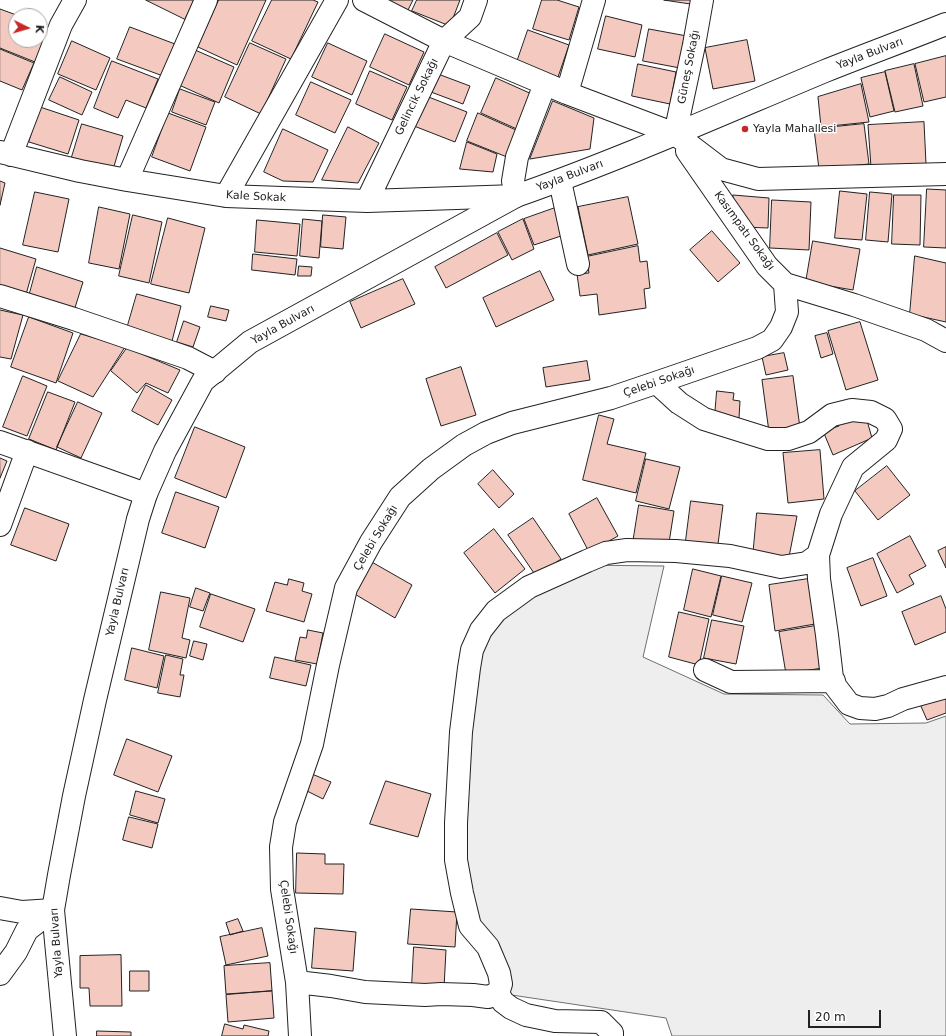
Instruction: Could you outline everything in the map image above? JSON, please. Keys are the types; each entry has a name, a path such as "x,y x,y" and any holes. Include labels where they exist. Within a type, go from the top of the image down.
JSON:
{"street":[{"path":"5,154 61,25 75,0"},
{"path":"127,180 206,0"},
{"path":"226,196 337,0"},
{"path":"364,0 444,40 545,84 675,134 721,168 758,179 946,174"},
{"name":"Gelincik Sokağı","path":"367,201 444,40 470,17 476,0"},
{"path":"567,93 594,0"},
{"name":"Güneş Sokağı","path":"675,134 702,0"},
{"name":"Yayla Bulvarı","path":"65,1036 54,910 58,875 74,796 93,707 138,519 146,494 165,451 203,382 250,342 516,196 675,134 826,71 946,24"},
{"path":"516,196 513,181 517,158 545,84"},
{"name":"Kasımpatı Sokağı","path":"675,134 768,266 785,284 926,330 946,341"},
{"name":"Kale Sokak","path":"5,154 127,180 226,196 367,201 516,196"},
{"path":"560,180 578,264"},
{"name":"Çelebi Sokağı","path":"300,1036 297,982 282,889 281,847 285,822 312,744 346,588 371,542 400,497 431,469 464,445 480,436 512,423 611,398 757,348 772,340 781,327 787,312 785,284"},
{"path":"0,296 188,358 215,372"},
{"path":"657,382 679,403 704,419 768,439 788,439 809,432 832,415 852,410 870,412 885,419 891,429 886,440 853,467 831,514 818,555 819,579 832,678 836,687 849,704 860,708 874,709 888,706 903,699 946,688"},
{"path":"0,442 146,494"},
{"path":"0,526 27,451"},
{"path":"612,1036 612,1033 601,1022 555,1021 526,1015 511,1008 503,1002 498,993 501,984 499,973 488,946 470,926 456,860 456,823 461,732 472,650 481,630 496,611 529,587 606,553 627,550 676,551 730,556 781,566 807,563 818,555"},
{"path":"705,670 731,682 834,681"},
{"path":"0,908 22,912 54,910"},
{"path":"0,974 16,952 27,930 54,910"},
{"path":"297,982 365,992 426,995 473,995 488,997 498,993"}],"shaded area":[{"path":"579,565 664,566 643,657 724,694 823,695 850,724 926,723 946,716 946,1036 672,1036 666,1018 498,993 462,893 469,668 496,611"}],"building":[{"path":"146,0 194,0 185,19"},
{"path":"219,0 266,0 237,65 198,47"},
{"path":"272,0 313,0 318,2 291,59 252,41"},
{"path":"380,0 413,0 407,12"},
{"path":"417,0 460,0 450,26 412,11"},
{"path":"542,0 557,0 579,7 569,40 533,29"},
{"path":"664,0 693,0 693,4"},
{"path":"0,9 8,12 8,48 41,48 35,62 0,48"},
{"path":"606,16 642,25 635,57 598,49"},
{"path":"130,27 175,44 163,76 117,59"},
{"path":"649,29 687,36 680,68 643,61"},
{"path":"528,30 569,45 557,80 516,65"},
{"path":"385,34 424,52 409,85 370,67"},
{"path":"747,40 755,81 713,89 705,48"},
{"path":"72,41 110,58 96,90 58,74"},
{"path":"250,43 286,59 261,114 225,97"},
{"path":"328,43 367,61 352,95 312,77"},
{"path":"0,49 34,63 22,90 0,81"},
{"path":"195,50 234,67 219,103 179,85"},
{"path":"946,56 946,97 924,102 915,64"},
{"path":"112,61 158,79 146,108 126,100 118,118 94,108"},
{"path":"638,64 676,72 670,104 632,96"},
{"path":"914,64 923,106 895,112 885,71"},
{"path":"370,71 407,87 392,120 356,104"},
{"path":"885,72 894,111 870,117 861,78"},
{"path":"438,74 470,86 463,104 431,92"},
{"path":"60,77 92,92 82,115 49,100"},
{"path":"496,78 534,95 519,130 481,113"},
{"path":"311,82 351,100 335,133 296,115"},
{"path":"861,84 869,122 821,127 818,97"},
{"path":"180,89 215,102 206,125 172,112"},
{"path":"426,96 467,112 455,142 414,126"},
{"path":"553,101 594,118 590,149 530,159"},
{"path":"40,107 79,120 68,154 29,142"},
{"path":"168,113 206,127 190,171 152,157"},
{"path":"478,113 516,130 507,157 467,141"},
{"path":"924,122 926,164 871,167 868,125"},
{"path":"82,124 123,136 112,173 71,160"},
{"path":"864,124 869,164 819,169 814,129"},
{"path":"348,127 379,143 358,183 322,180"},
{"path":"283,129 328,150 313,182 283,181 264,172"},
{"path":"467,142 497,154 493,172 460,169"},
{"path":"0,181 5,183 0,205"},
{"path":"927,189 946,190 946,248 924,247"},
{"path":"840,191 867,194 862,240 835,238"},
{"path":"35,192 69,199 58,252 23,245"},
{"path":"870,192 892,194 888,242 866,240"},
{"path":"733,195 769,198 768,228 742,227"},
{"path":"894,195 921,195 920,245 892,244"},
{"path":"628,197 638,244 588,255 578,207"},
{"path":"772,200 811,202 809,250 770,248"},
{"path":"99,207 130,214 119,269 89,263"},
{"path":"555,208 564,235 534,245 524,219"},
{"path":"133,215 162,222 149,283 119,276"},
{"path":"323,215 346,217 343,249 321,247"},
{"path":"168,218 205,228 189,293 151,284"},
{"path":"303,219 322,221 319,258 300,256"},
{"path":"523,219 534,249 512,260 498,232"},
{"path":"257,220 300,224 297,256 255,252"},
{"path":"712,231 740,263 718,282 690,250"},
{"path":"497,233 508,255 446,288 435,267"},
{"path":"813,241 860,249 853,290 806,282"},
{"path":"638,246 640,262 647,261 650,288 644,289 646,308 599,315 597,294 580,296 577,274 589,273 586,257"},
{"path":"0,248 36,259 25,298 0,291"},
{"path":"253,254 297,259 295,275 252,270"},
{"path":"915,256 946,263 946,322 910,314"},
{"path":"299,266 312,267 311,276 298,276"},
{"path":"37,267 83,282 73,314 28,300"},
{"path":"540,271 554,300 496,327 483,298"},
{"path":"403,279 415,304 361,328 350,302"},
{"path":"137,294 181,306 171,345 126,332"},
{"path":"211,306 229,310 226,321 208,317"},
{"path":"0,310 23,315 11,359 0,357"},
{"path":"29,317 73,333 56,383 11,367"},
{"path":"184,321 200,327 193,347 177,342"},
{"path":"860,322 878,380 846,390 828,331"},
{"path":"827,333 833,354 821,358 815,336"},
{"path":"81,334 125,347 93,397 58,381"},
{"path":"127,348 180,370 168,393 146,383 137,393 111,371"},
{"path":"784,353 788,370 766,375 762,357"},
{"path":"587,361 590,380 546,387 543,368"},
{"path":"461,367 476,415 441,426 426,379"},
{"path":"23,376 47,386 27,436 3,427"},
{"path":"793,376 800,428 769,432 762,380"},
{"path":"146,385 172,400 158,425 132,411"},
{"path":"717,391 734,393 733,400 740,401 739,418 715,416"},
{"path":"48,392 75,402 56,450 29,439"},
{"path":"78,402 102,413 81,458 57,447"},
{"path":"599,415 614,419 607,444 646,453 636,493 583,480"},
{"path":"866,417 872,438 833,455 823,431 839,426 837,420"},
{"path":"195,427 245,447 226,498 175,478"},
{"path":"820,450 824,499 788,503 783,453"},
{"path":"0,458 7,461 0,478"},
{"path":"646,459 680,467 669,509 636,501"},
{"path":"887,466 910,495 878,520 855,491"},
{"path":"493,470 514,494 499,508 478,484"},
{"path":"176,492 219,507 205,548 162,533"},
{"path":"597,498 618,536 589,552 569,514"},
{"path":"691,501 723,505 717,552 685,548"},
{"path":"639,505 674,511 668,549 633,543"},
{"path":"25,508 69,524 56,561 11,545"},
{"path":"757,513 797,516 789,557 753,557"},
{"path":"533,518 561,559 536,576 508,535"},
{"path":"494,529 525,569 495,593 464,553"},
{"path":"910,536 926,566 909,575 914,584 897,593 877,554"},
{"path":"946,547 946,568 938,551"},
{"path":"873,558 887,596 861,606 847,568"},
{"path":"370,561 412,585 395,618 353,593"},
{"path":"693,569 721,576 711,617 684,610"},
{"path":"722,576 752,583 742,622 713,615"},
{"path":"289,579 304,583 302,591 312,594 304,622 266,611 275,582 287,585"},
{"path":"808,579 815,624 775,631 769,585"},
{"path":"196,588 210,593 203,611 190,607"},
{"path":"161,592 190,598 182,638 190,640 186,658 149,650"},
{"path":"211,594 255,609 243,642 200,627"},
{"path":"941,596 946,609 946,632 915,645 902,612"},
{"path":"679,612 709,619 699,665 669,657"},
{"path":"712,620 744,626 736,664 704,658"},
{"path":"815,626 822,668 786,674 779,632"},
{"path":"308,630 323,633 317,664 295,660 300,637 306,638"},
{"path":"194,641 207,644 203,660 190,656"},
{"path":"132,648 164,656 157,688 125,680"},
{"path":"166,655 183,659 180,675 184,675 180,697 158,693"},
{"path":"275,657 311,665 306,686 270,678"},
{"path":"946,694 946,713 927,720 920,704"},
{"path":"127,739 172,756 158,792 114,775"},
{"path":"312,774 331,782 323,799 305,790"},
{"path":"386,781 431,794 418,837 370,824"},
{"path":"136,791 165,799 158,823 130,815"},
{"path":"129,817 158,824 152,848 123,840"},
{"path":"297,853 325,854 325,864 344,864 343,894 296,893"},
{"path":"411,909 457,912 455,947 408,944"},
{"path":"238,919 243,931 230,935 226,923"},
{"path":"262,928 268,956 226,965 220,937"},
{"path":"315,928 356,932 353,971 312,968"},
{"path":"414,947 446,950 444,988 412,986"},
{"path":"121,955 122,1006 90,1006 89,988 80,988 80,956"},
{"path":"270,963 272,991 226,994 224,966"},
{"path":"130,971 149,971 149,991 130,991"},
{"path":"272,991 274,1018 228,1022 226,995"},
{"path":"225,1024 243,1029 244,1025 269,1031 268,1036 222,1036"},
{"path":"97,1031 131,1032 131,1036 97,1036"}],"place":[{"name":"Yayla Mahallesi","path":"745,129"}]}
